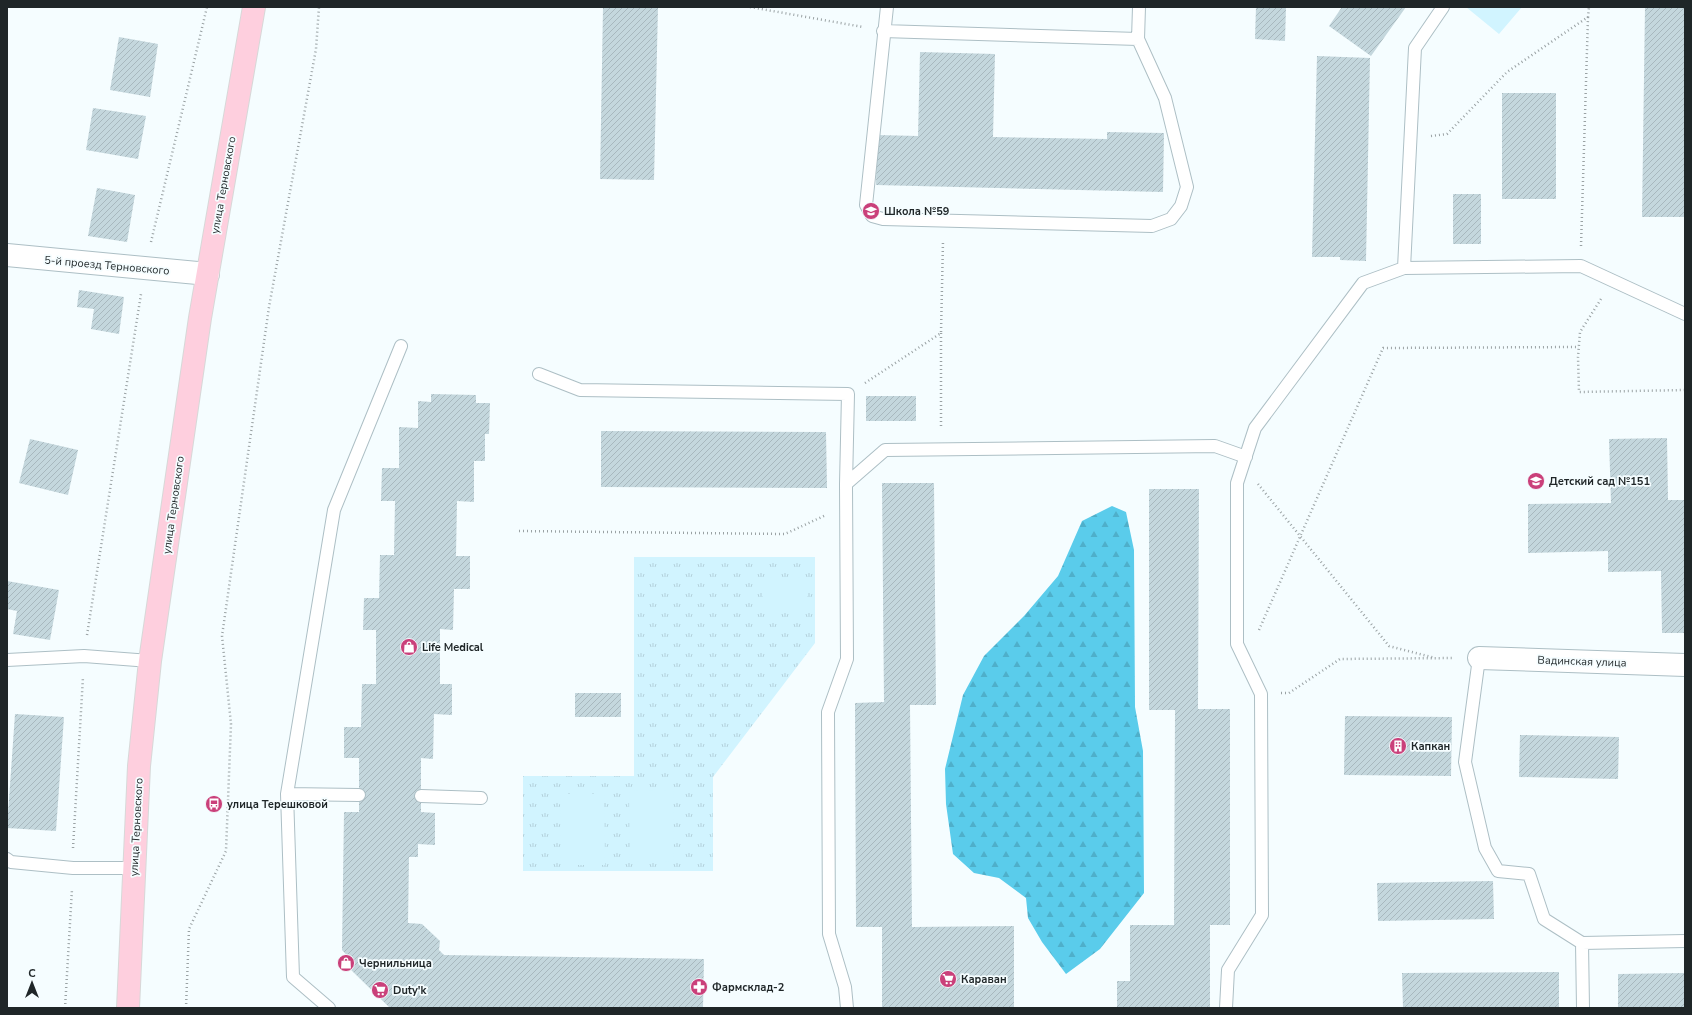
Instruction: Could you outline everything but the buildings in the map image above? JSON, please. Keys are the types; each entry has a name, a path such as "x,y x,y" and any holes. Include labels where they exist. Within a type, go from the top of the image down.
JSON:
{"main road":[{"name":"улица Терновского","path":"128,1008 139,766 150,661 200,318 254,7"}],"street":[{"name":"5-й проезд Терновского","path":"7,255 208,274"},
{"name":"Вадинская улица","path":"1479,658 1685,665"}],"lane":[{"path":"887,7 883,30 866,204 872,216 883,219 1152,226 1171,219 1181,206 1186,187 1165,98 1138,39 1139,7"},
{"path":"1404,268 1416,48 1443,7"},
{"path":"883,30 1138,39"},
{"path":"1226,1008 1228,970 1262,915 1261,694 1237,644 1237,483 1255,428 1363,283 1404,268 1581,266 1685,314"},
{"path":"329,1008 293,977 287,794 334,510 401,346"},
{"path":"539,374 580,390 848,394 846,484 847,659 828,712 829,934 846,987 846,1008"},
{"path":"846,484 885,450 1215,446 1244,461"},
{"path":"7,660 84,656 150,661"},
{"path":"1479,658 1465,762 1485,848 1498,871 1529,874 1544,919 1582,943 1685,941"},
{"path":"287,794 359,795"},
{"path":"421,796 481,798"},
{"path":"7,859 11,862 73,868 134,868"},
{"path":"1582,943 1583,1008"}],"path":[{"path":"66,1008 84,656 145,268 207,7"},
{"path":"186,1008 189,929 226,851 231,724 222,636 269,307 316,49 319,7"},
{"path":"750,7 883,30"},
{"path":"1581,266 1589,7"},
{"path":"1411,138 1447,134 1507,72 1588,17"},
{"path":"942,449 943,221"},
{"path":"1613,281 1580,332 1579,392 1685,390"},
{"path":"848,394 942,332"},
{"path":"1245,661 1383,348 1579,347"},
{"path":"1244,461 1300,536 1389,646 1435,658"},
{"path":"519,532 785,534 846,506"},
{"path":"1261,694 1289,693 1340,659 1479,658"}],"green space":[{"path":"1466,7 1522,7 1499,34"},
{"path":"1112,506 1126,512 1134,550 1135,707 1143,751 1144,893 1100,949 1066,974 1042,942 1028,918 1026,898 999,878 974,873 953,854 946,804 945,769 963,695 984,656 1024,616 1058,576 1082,521"},
{"path":"634,557 815,557 815,643 713,777 713,871 523,871 523,776 634,776"},
{"path":"807,577 807,609 763,609 763,578"},
{"path":"673,790 674,861 630,862 629,791"},
{"path":"560,794 604,794 605,865 561,865"}],"place":[{"name":"Школа №59","path":"871,211"},
{"name":"Детский сад №151","path":"1536,481"},
{"name":"Life Medical","path":"409,647"},
{"name":"Капкан","path":"1398,746"},
{"name":"улица Терешковой","path":"214,804"},
{"name":"Чернильница","path":"346,963"},
{"name":"Караван","path":"948,979"},
{"name":"Фармсклад-2","path":"699,987"},
{"name":"Duty'k","path":"380,990"}]}
